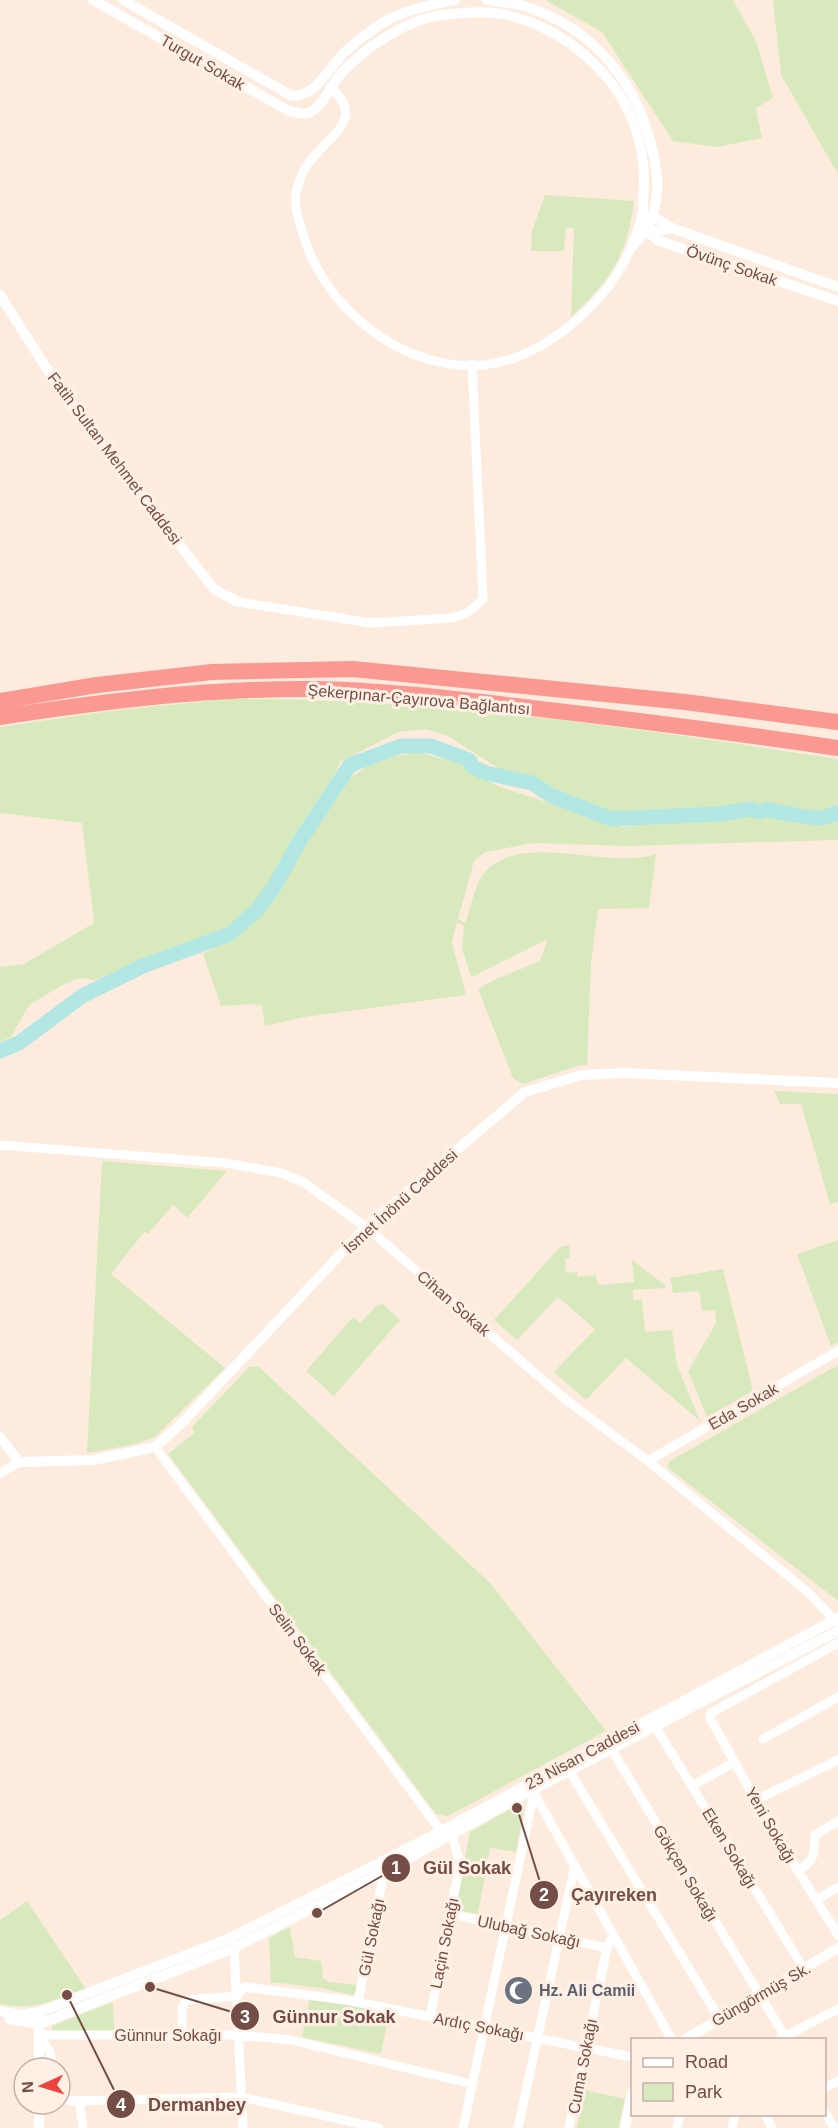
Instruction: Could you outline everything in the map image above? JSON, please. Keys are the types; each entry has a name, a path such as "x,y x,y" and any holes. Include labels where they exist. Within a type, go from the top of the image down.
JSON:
{"highway":[{"name":"Şekerpınar-Çayırova Bağlantısı","path":"0,701 97,685 202,673 353,669 602,693 838,722"},
{"name":"Şekerpınar-Çayırova Bağlantısı","path":"0,717 178,694 253,690 340,690 449,698 838,748"}],"street":[{"name":"Turgut Sokak","path":"93,0 289,111 303,114 315,111 330,87"},
{"name":"Turgut Sokak","path":"123,0 292,96 296,96"},
{"path":"296,112 296,96 303,96 317,86 345,51 386,21 431,4 455,0"},
{"path":"487,0 527,7 572,28 605,55 632,90 647,125 656,163 654,217 646,228"},
{"path":"481,12 507,15 558,34 589,57 609,79 633,121 641,148 644,181 642,213 632,247 616,278 597,303 544,346 517,357 472,364 424,358 380,336 331,292 307,246 296,194 306,166 344,122 346,106 342,98 330,87 356,58 385,36 438,15 481,12"},
{"path":"642,213 646,228"},
{"name":"Övünç Sokak","path":"654,217 672,228 838,287"},
{"name":"Övünç Sokak","path":"646,228 657,240 838,301"},
{"path":"632,247 643,234 672,228"},
{"name":"Fatih Sultan Mehmet Caddesi","path":"0,295 64,396 214,589 238,602"},
{"path":"238,602 371,623 451,618 462,616 475,608 483,599 472,364"},
{"name":"İsmet İnönü Caddesi","path":"19,1462 94,1461 155,1447 183,1423 366,1227 525,1092 582,1075 625,1073 838,1083"},
{"name":"Cihan Sokak","path":"0,1145 226,1163 281,1173 303,1182 366,1227 565,1399 648,1461 809,1593 837,1620"},
{"name":"Eda Sokak","path":"648,1461 838,1351"},
{"path":"0,1437 19,1462 0,1473"},
{"name":"Selin Sokak","path":"155,1447 447,1833"},
{"name":"23 Nisan Caddesi","path":"39,2030 234,1948 384,1872 447,1833 837,1620"},
{"name":"23 Nisan Caddesi","path":"0,2011 20,2015 39,2012 228,1939 534,1792 838,1631"},
{"name":"Yeni Sokağı","path":"837,1647 711,1713 710,1718 756,1800 838,1935"},
{"path":"763,1740 838,1697"},
{"name":"Eken Sokağı","path":"655,1726 804,1969"},
{"name":"Gökçen Sokağı","path":"612,1750 760,1995 783,2038"},
{"path":"756,1800 838,1760"},
{"path":"692,1786 735,1762"},
{"path":"570,1772 719,2018"},
{"path":"534,1792 671,2038"},
{"path":"463,2128 534,1792"},
{"path":"798,1871 809,1864 815,1855 815,1835 838,1821"},
{"name":"Laçin Sokağı","path":"430,2017 460,1864 447,1833"},
{"path":"518,2128 575,1865"},
{"name":"Gül Sokağı","path":"358,2002 384,1872"},
{"path":"816,1900 838,1887"},
{"name":"Ulubağ Sokağı","path":"451,1914 607,1948"},
{"name":"Cuma Sokağı","path":"569,2128 607,1948 613,1934"},
{"path":"234,1948 243,2128"},
{"name":"Güngörmüş Sk.","path":"687,2038 838,1948"},
{"name":"Ardıç Sokağı","path":"182,2035 182,2007 187,2000 236,1996 245,1987 358,2002 631,2057"},
{"path":"783,2038 838,2009"},
{"path":"39,2012 39,2056"},
{"path":"0,2017 39,2030 50,2056"},
{"name":"Günnur Sokağı","path":"39,2030 238,2035 291,2040 472,2084"},
{"path":"72,2099 241,2097 379,2128"},
{"path":"79,2100 83,2128"},
{"path":"625,2128 631,2102"},
{"path":"826,2111 834,2128"}],"green space":[{"path":"545,0 733,0 756,41 773,98 756,108 762,138 717,147 673,141 602,32"},
{"path":"773,0 838,0 838,174 781,75"},
{"path":"545,195 634,201 627,236 615,265 585,304 571,317 574,228 566,228 564,251 531,251 532,231"},
{"path":"226,699 380,703 457,709 686,736 838,759 838,809 819,812 750,805 703,812 615,817 536,782 506,773 446,735 425,729 398,732 340,762 329,789 274,881 244,917 225,932 95,980 80,978 64,984 29,1005 11,1037 0,1042 0,967 24,964 94,923 82,823 0,813 0,727 110,711"},
{"path":"418,752 457,763 500,787 623,827 742,815 820,822 838,819 838,840 627,846 534,843 485,852 474,861 458,919 465,923 480,879 489,868 506,858 525,853 547,852 615,858 637,858 656,854 649,908 598,909 591,963 587,1066 580,1065 523,1084 513,1078 478,989 540,961 548,939 471,977 462,948 464,926 457,922 452,942 466,995 305,1017 265,1026 262,1006 253,1004 221,1006 203,954 239,934 281,888 299,847 340,785 376,760"},
{"path":"774,1091 838,1094 838,1202 830,1204 801,1104 780,1104"},
{"path":"102,1161 227,1171 187,1218 173,1205 148,1234 144,1232 111,1274 225,1368 155,1437 131,1445 87,1453"},
{"path":"838,1240 838,1342 831,1346 797,1254"},
{"path":"569,1245 570,1258 565,1259 566,1273 577,1272 578,1277 596,1275 598,1285 634,1282 632,1260 665,1285 666,1288 633,1290 633,1300 642,1299 645,1332 672,1330 677,1365 700,1421 626,1358 586,1400 554,1372 595,1329 558,1297 517,1340 494,1320 560,1247"},
{"path":"723,1269 753,1391 707,1417 688,1371 716,1323 715,1310 702,1311 699,1291 673,1293 670,1278"},
{"path":"383,1304 400,1320 334,1396 306,1371 353,1317 360,1323 377,1305"},
{"path":"838,1365 838,1601 667,1467 670,1461"},
{"path":"258,1366 491,1584 606,1731 448,1816 436,1814 168,1454 194,1433 192,1427 249,1367"},
{"path":"516,1806 524,1807 524,1811 516,1852 490,1848 478,1914 455,1910 470,1832"},
{"path":"27,1901 86,1989 34,2005 0,2004 0,1920"},
{"path":"290,1927 295,1957 321,1961 323,1978 329,1982 357,1985 356,1993 352,1995 321,1988 271,1982 269,1938"},
{"path":"310,1998 389,2013 381,2054 302,2037"},
{"path":"113,2002 114,2031 52,2032 52,2026"},
{"path":"585,2090 625,2099 618,2128 577,2128"}],"waterway":[{"path":"0,1051 19,1043 82,996 143,966 230,934 257,910 274,887 299,842 350,765 401,746 431,746 469,760 473,767 486,773 532,783 550,795 611,819 720,814 750,809 759,812 768,809 820,818 838,813"}],"place":[{"name":"Çayıreken","path":"517,1808"},
{"name":"Gül Sokak","path":"317,1913"},
{"name":"Günnur Sokak","path":"150,1987"},
{"name":"Hz. Ali Camii","path":"518,1990"},
{"name":"Dermanbey","path":"67,1995"}]}
